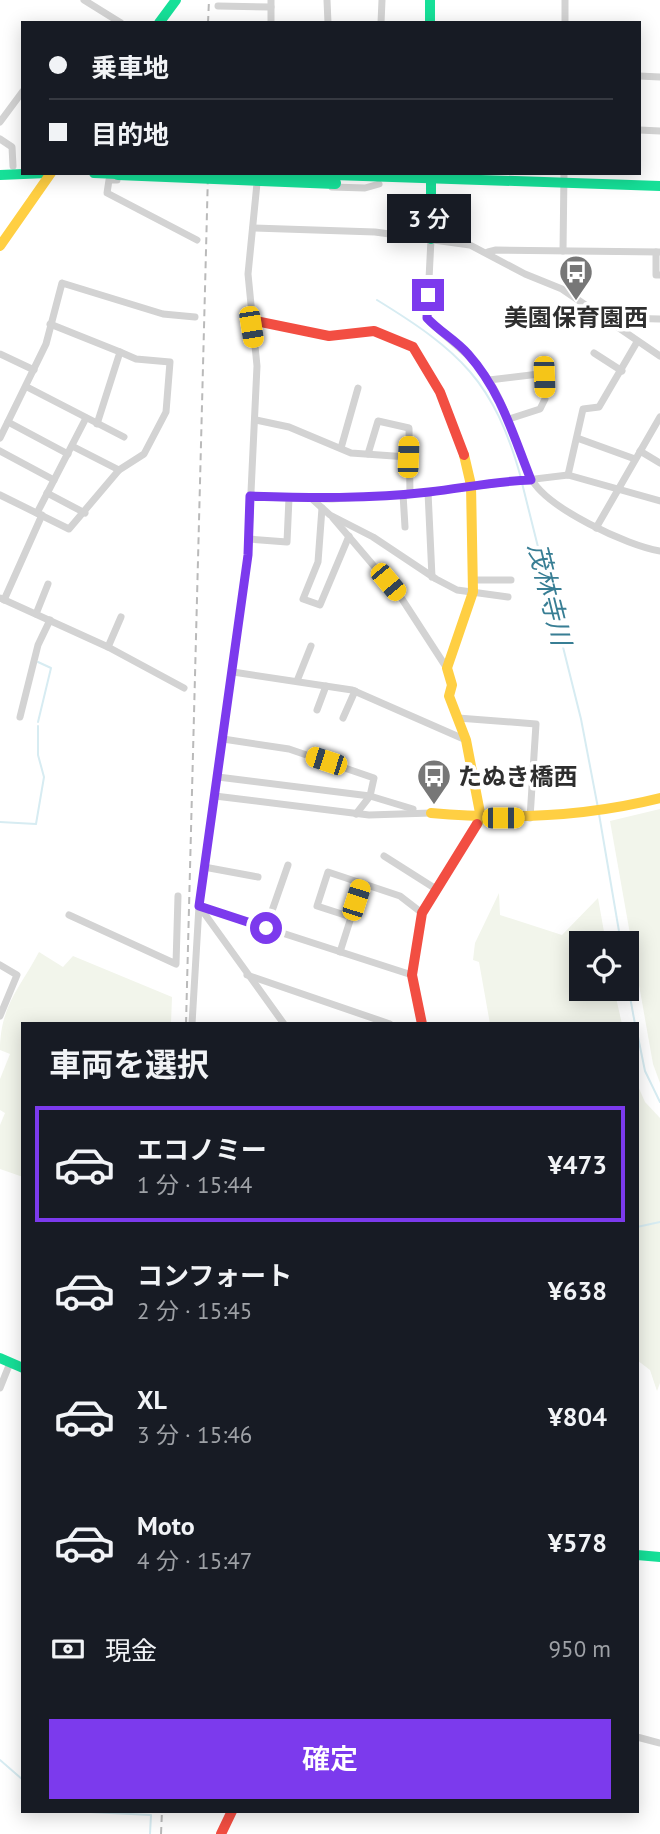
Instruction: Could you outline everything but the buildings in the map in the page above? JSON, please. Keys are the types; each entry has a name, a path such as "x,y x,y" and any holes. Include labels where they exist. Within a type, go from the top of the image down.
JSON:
{"main road":[{"path":"430,0 430,21"},
{"path":"160,21 173,1"},
{"path":"0,175 21,174"},
{"path":"0,246 48,175"},
{"path":"161,175 660,186"},
{"path":"295,175 335,179"},
{"path":"431,179 431,239"},
{"path":"564,183 660,194"},
{"path":"251,320 332,337 358,330 373,331 413,347 439,392 456,432 471,485 474,529 473,586 447,668 452,685 449,696 466,740 481,818 422,913 412,975 422,1022"},
{"path":"430,813 481,818 530,818 598,812 660,797"},
{"path":"639,1555 660,1557"},
{"path":"221,1834 231,1813"}],"street":[{"path":"84,0 118,21"},
{"path":"327,0 328,21"},
{"path":"381,21 382,0"},
{"path":"565,0 565,21"},
{"path":"218,6 271,4"},
{"path":"641,76 660,77"},
{"path":"0,122 21,94"},
{"path":"641,130 660,131"},
{"path":"0,139 12,147 12,167"},
{"path":"189,175 195,182 163,177 109,180 107,192 197,240"},
{"path":"192,1022 199,906 233,672 249,539 257,366 248,274 258,175"},
{"path":"257,184 365,188 375,178"},
{"path":"563,251 564,183"},
{"path":"253,228 375,232 470,245 525,274 562,289 660,356"},
{"path":"431,239 427,318 458,343 489,380 509,419 529,480 542,492 596,528 646,549 660,551"},
{"path":"488,253 496,250 658,252 656,275 660,275"},
{"path":"0,437 34,370 62,283 163,314 195,317"},
{"path":"610,322 618,318 660,320"},
{"path":"0,495 69,529 120,470 144,454 166,412 170,362 136,359 50,324"},
{"path":"568,475 583,409 599,407 637,342"},
{"path":"97,424 120,352"},
{"path":"594,353 622,371"},
{"path":"0,354 34,370"},
{"path":"489,380 539,374 544,377 545,399 540,409 509,419"},
{"path":"27,387 124,437"},
{"path":"341,448 358,387"},
{"path":"86,418 47,493 2,599 108,647 184,688"},
{"path":"256,420 289,427 351,453 408,457"},
{"path":"596,528 659,420"},
{"path":"368,454 378,421 409,428 405,527"},
{"path":"8,422 68,454"},
{"path":"577,438 635,459"},
{"path":"72,446 120,470"},
{"path":"0,451 54,480"},
{"path":"640,451 660,463"},
{"path":"250,496 312,498 406,494 568,475 660,501"},
{"path":"428,492 432,577"},
{"path":"47,493 85,513"},
{"path":"249,539 287,542 289,498"},
{"path":"312,498 349,536 402,599 447,668"},
{"path":"322,508 318,562 303,599 320,605 349,536"},
{"path":"330,515 373,537 432,577 457,590 511,580"},
{"path":"36,614 48,584"},
{"path":"473,586 508,597"},
{"path":"108,647 121,617"},
{"path":"20,717 38,645 50,620"},
{"path":"296,681 311,646"},
{"path":"233,672 355,691 466,740"},
{"path":"317,710 326,686"},
{"path":"343,718 355,691"},
{"path":"458,718 536,724 530,818"},
{"path":"223,739 289,749 373,778 370,796 356,814"},
{"path":"218,777 370,796 430,813"},
{"path":"215,796 356,814 430,813"},
{"path":"384,856 436,889"},
{"path":"266,928 288,865"},
{"path":"204,867 258,877"},
{"path":"351,917 317,906 328,872 400,896 422,913"},
{"path":"340,952 362,883"},
{"path":"69,915 176,964 178,896"},
{"path":"199,906 412,975"},
{"path":"199,906 282,1022"},
{"path":"176,950 195,950"},
{"path":"0,965 17,975 0,1016"},
{"path":"247,975 384,1022"},
{"path":"0,1388 11,1363"},
{"path":"639,1738 660,1743"}],"shaded area":[{"path":"660,809 660,1083 653,1064 639,985 639,931 629,931 610,821"},
{"path":"499,893 500,915 562,935 598,898 604,931 569,931 569,1001 617,1001 622,1022 490,1022 479,962 473,960 475,943"},
{"path":"39,952 63,967 73,956 172,997 171,1022 21,1022 21,1176 0,1169 0,1125 5,1113 0,1110 0,1079 10,1054 0,1050 1,1035 12,998"},
{"path":"639,1088 645,1102 660,1118 660,1383 657,1391 650,1370 639,1362"}],"waterway":[{"name":"茂林寺川","path":"377,300 431,336 470,372 499,416 521,478"},
{"name":"茂林寺川","path":"522,483 581,719 598,808"},
{"path":"38,662 51,668 38,722"},
{"path":"0,822 36,824 44,777 38,755 38,726"},
{"name":"茂林寺川","path":"599,814 619,931"},
{"name":"茂林寺川","path":"631,1001 635,1022"},
{"name":"茂林寺川","path":"639,1042 645,1071 660,1102"},
{"path":"639,1227 660,1222"},
{"path":"0,1760 21,1778"},
{"path":"110,1813 151,1815 150,1834"}],"railway":[{"path":"208,21 209,0"},
{"path":"186,1022 208,175"},
{"path":"161,1834 162,1813"}],"traffic: fast":[{"path":"160,21 176,0"},
{"path":"430,0 430,21"},
{"path":"0,175 21,174"},
{"path":"142,175 335,183"},
{"path":"334,175 660,186"},
{"path":"431,175 431,239"},
{"path":"0,1358 21,1367"},
{"path":"639,1555 660,1557"}],"traffic: slow":[{"path":"0,246 50,175"},
{"path":"464,455 471,485 473,592 447,668 452,685 449,696 466,740 481,818 477,824"},
{"path":"431,813 546,815 603,809 660,798"}],"traffic: jam":[{"path":"251,320 329,336 374,331 413,347 440,392 464,455"},
{"path":"422,1022 412,975 422,913 477,824"},
{"path":"221,1834 231,1813"}],"place":[{"name":"美園保育園西","path":"576,302"},
{"name":"たぬき橋西","path":"434,806"}],"route":[{"path":"266,928 199,906 248,555 250,496 332,499 428,492 492,482 531,480 509,419 495,390 467,352 429,321 428,295"}]}
